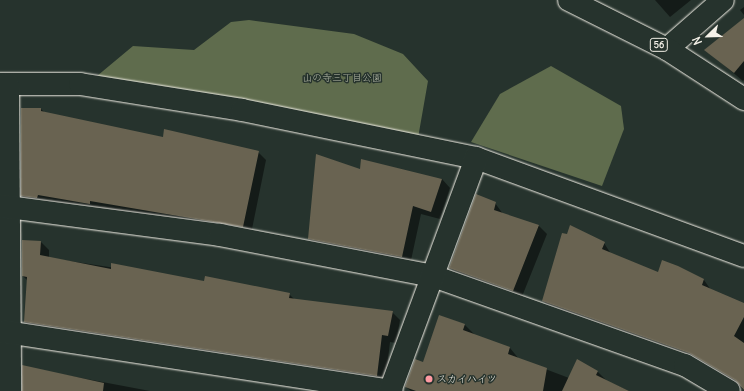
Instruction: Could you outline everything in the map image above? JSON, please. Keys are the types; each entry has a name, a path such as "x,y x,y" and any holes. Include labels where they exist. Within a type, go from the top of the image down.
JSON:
{"street":[{"name":"56","path":"569,0 667,49 744,98"},
{"path":"667,49 723,0"},
{"path":"10,391 5,332 4,84 80,84 242,110 476,158 744,256"},
{"path":"5,332 391,391 476,158"},
{"path":"5,206 220,235 433,276 685,365 729,391"}],"green space":[{"name":"山の寺三丁目公園","path":"249,20 354,34 403,54 428,81 418,138 91,81 133,46 194,50 231,22"},
{"path":"551,66 621,106 624,129 602,186 471,142 500,94"}],"building":[{"path":"744,18 744,61 734,73 704,50"},
{"path":"21,108 41,108 41,111 163,137 164,129 259,151 243,227 90,201 90,204 38,195 37,198 21,196"},
{"path":"316,154 360,169 361,159 442,179 431,212 413,206 402,257 308,239"},
{"path":"476,194 496,202 494,210 539,225 513,291 449,268"},
{"path":"570,225 605,242 602,249 658,272 662,260 678,266 704,279 702,285 744,303 744,317 734,336 744,343 744,390 735,380 689,353 542,301 562,233 567,234"},
{"path":"22,240 41,241 40,255 111,269 111,263 204,281 205,276 290,293 289,298 393,311 388,336 382,335 377,376 24,322 27,277 22,276"},
{"path":"439,315 465,324 463,330 510,347 508,354 547,368 543,391 416,391 405,387 415,359 423,362"},
{"path":"577,359 598,371 596,375 629,391 562,391"},
{"path":"22,365 104,383 103,391 22,391"}],"place":[{"name":"スカイハイツ","path":"429,379"}]}
